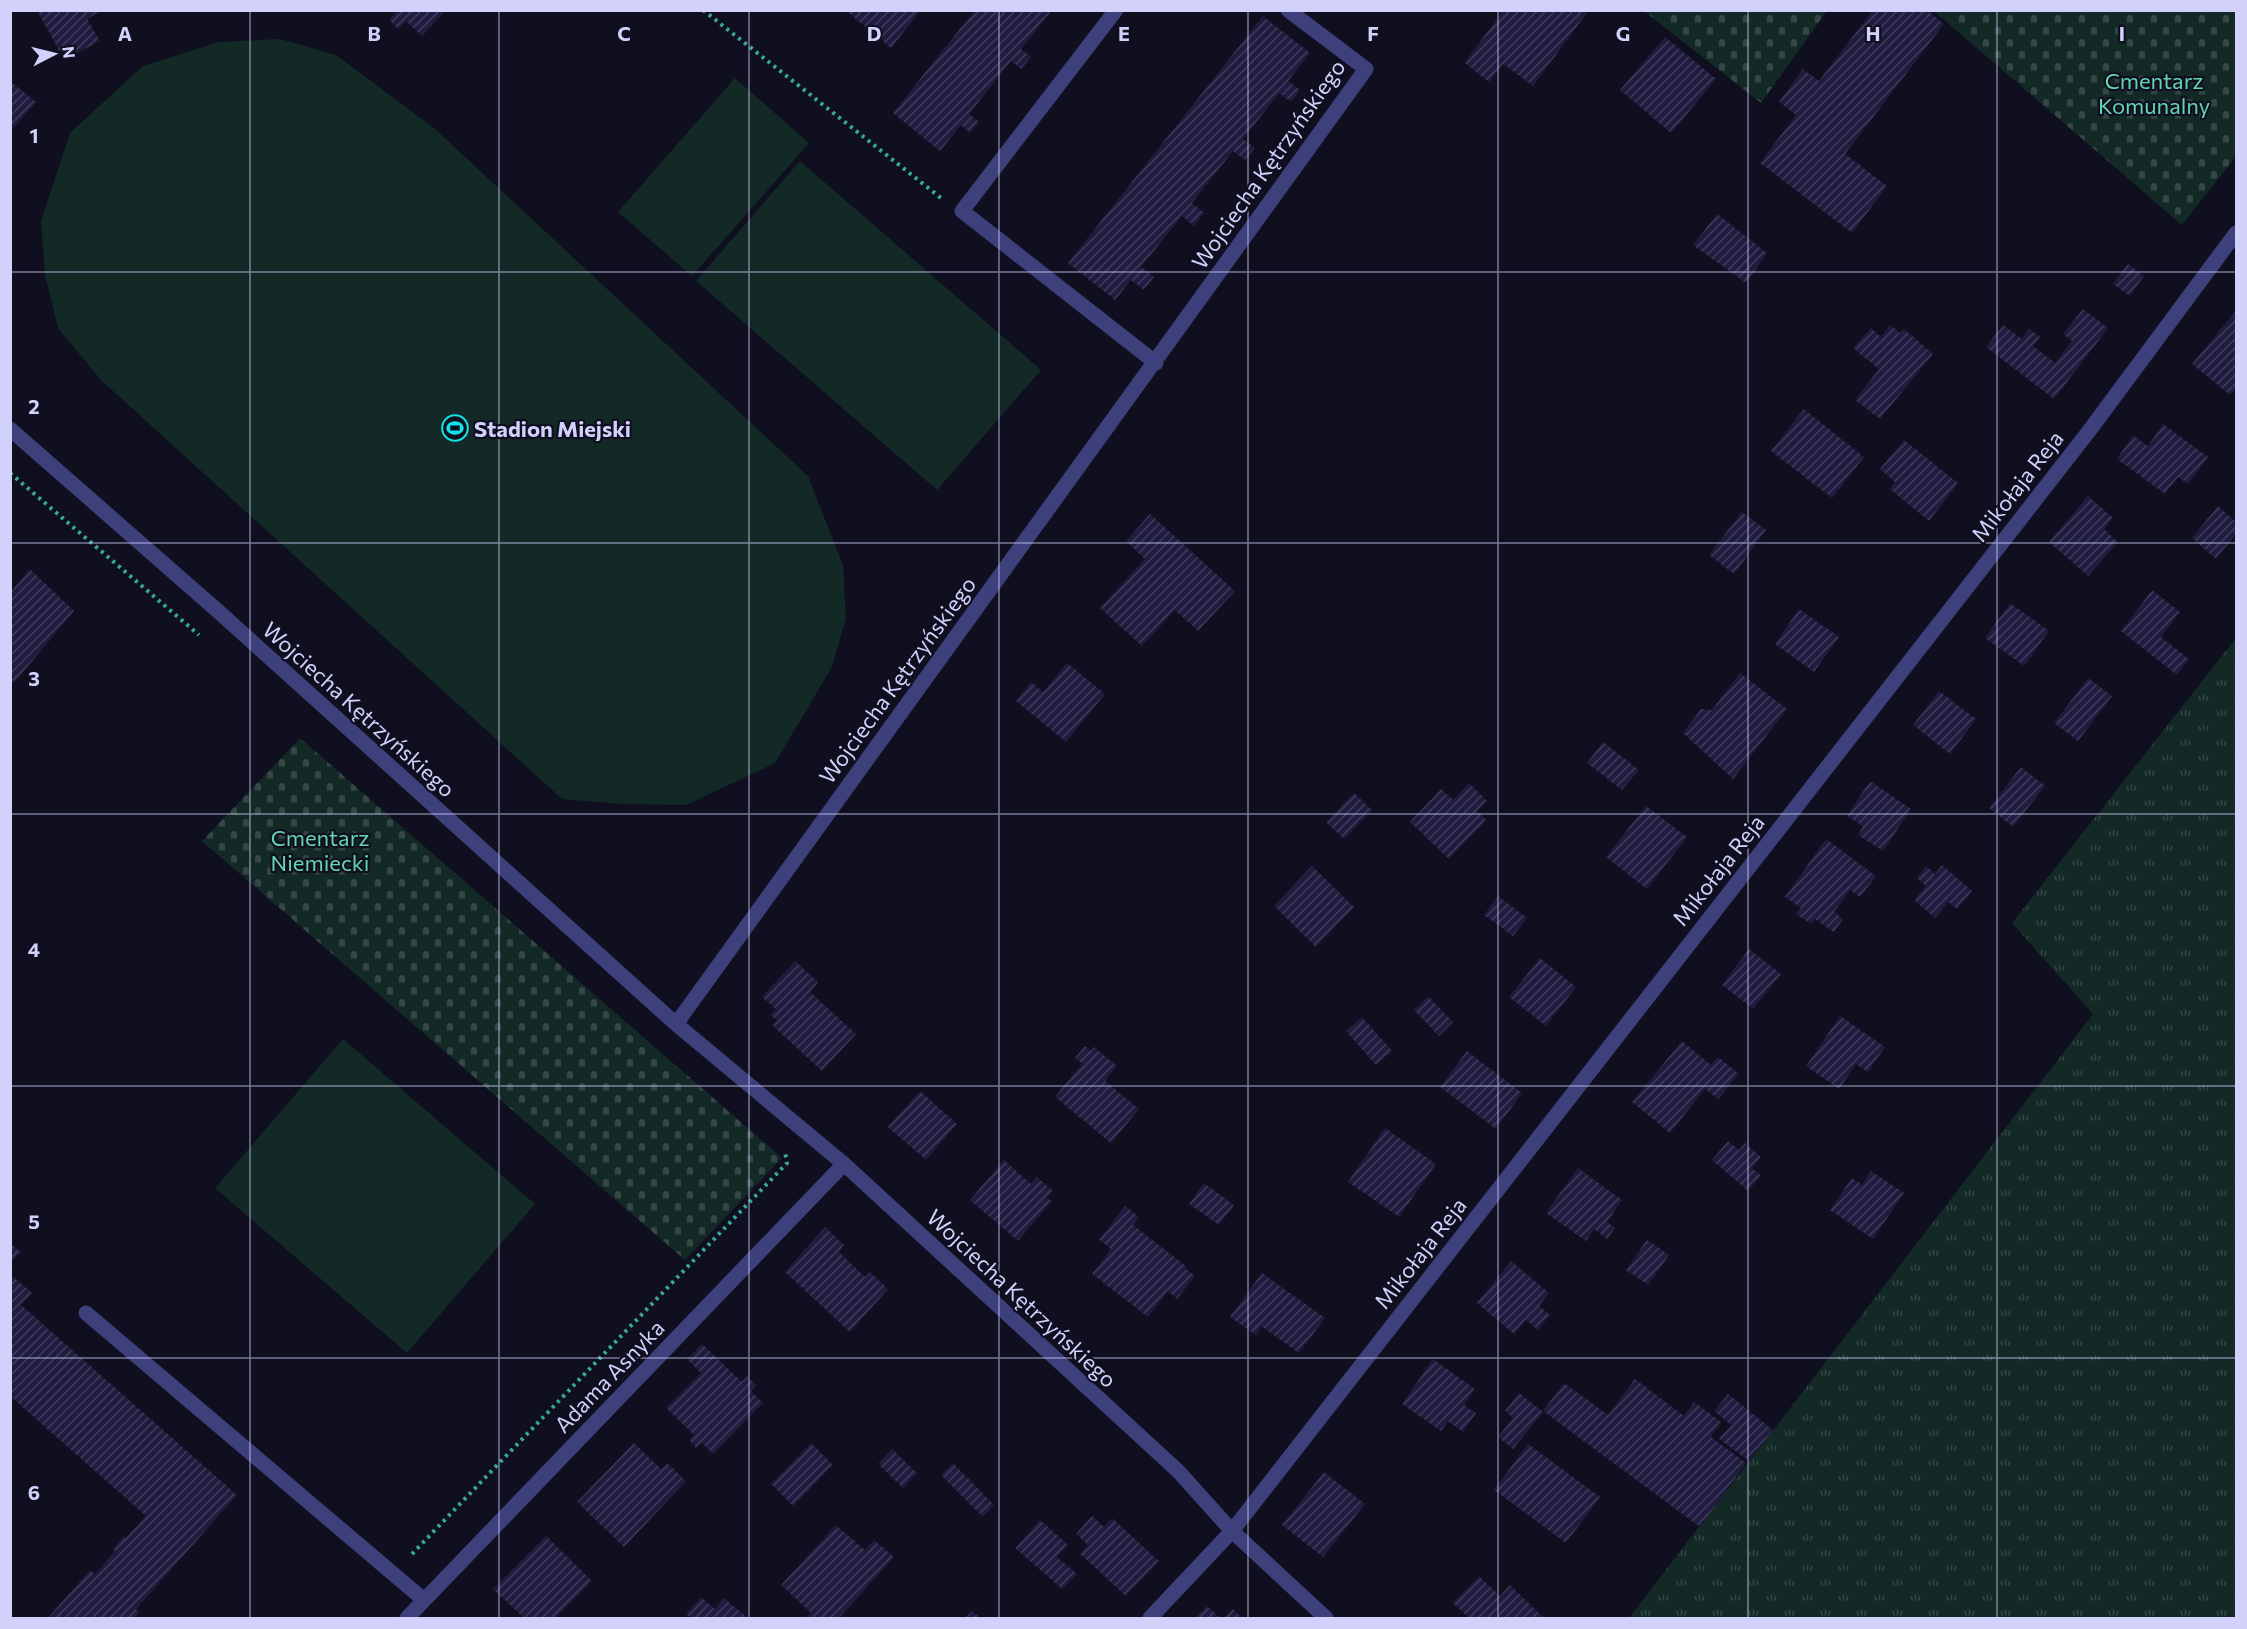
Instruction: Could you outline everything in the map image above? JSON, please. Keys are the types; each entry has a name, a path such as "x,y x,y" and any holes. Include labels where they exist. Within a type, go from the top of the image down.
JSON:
{"street":[{"path":"1116,10 962,211 1156,363"},
{"name":"Wojciecha Kętrzyńskiego","path":"676,1024 1156,363 1366,69 1288,10"},
{"name":"Mikołaja Reja","path":"1150,1618 1232,1531 2089,431 2236,233"},
{"name":"Wojciecha Kętrzyńskiego","path":"10,429 219,612 676,1024 844,1164 1178,1471 1232,1531 1326,1618"},
{"name":"Adama Asnyka","path":"406,1618 844,1164"},
{"path":"86,1313 424,1600"}],"path":[{"path":"703,10 942,199 962,211"},
{"path":"393,1574 787,1163 785,1152 777,1144"}],"green space":[{"path":"1644,11 1827,11 1761,103"},
{"name":"Cmentarz Komunalny","path":"1934,11 2236,11 2236,156 2182,225"},
{"name":"Stadion Miejski","path":"280,39 336,55 434,128 808,476 843,565 846,618 832,667 775,763 686,805 623,804 562,799 101,380 58,328 45,275 41,221 70,133 143,66 219,42"},
{"path":"735,78 809,143 692,276 618,212"},
{"path":"800,161 1041,370 937,490 696,281"},
{"path":"2236,638 2236,1618 1629,1618 2093,1014 2012,923"},
{"name":"Cmentarz Niemiecki","path":"300,738 782,1158 685,1260 202,841"},
{"path":"343,1039 535,1204 407,1353 215,1188"}],"building":[{"path":"37,10 103,10 87,19 100,41 64,60"},
{"path":"395,10 446,10 422,36 406,21 398,29 389,20 396,12"},
{"path":"845,10 921,10 891,48"},
{"path":"975,10 1052,10 1021,49 1031,57 1021,69 1011,61 969,114 979,122 970,133 961,125 940,151 893,113"},
{"path":"1503,10 1589,10 1533,86 1503,64 1489,82 1465,63"},
{"path":"1873,10 1927,10 1944,24 1845,154 1887,186 1852,233 1760,163 1796,115 1779,102 1803,69 1819,81"},
{"path":"1263,16 1310,53 1288,81 1300,90 1291,102 1279,93 1243,139 1255,148 1245,160 1233,151 1192,203 1204,213 1194,226 1182,216 1141,267 1154,277 1144,290 1131,280 1115,300 1068,263"},
{"path":"1665,37 1716,79 1671,133 1620,90"},
{"path":"10,81 36,102 10,132"},
{"path":"1717,214 1767,253 1746,283 1693,245"},
{"path":"2128,264 2144,276 2130,296 2113,284"},
{"path":"2083,309 2108,328 2054,399 1986,347 2003,325 2022,339 2029,329 2040,337 2033,346 2055,363 2072,341 2063,334"},
{"path":"2235,312 2236,388 2230,395 2192,364"},
{"path":"1890,325 1900,333 1904,329 1933,354 1880,419 1855,400 1879,369 1853,348 1871,328 1881,337"},
{"path":"1804,409 1864,457 1832,498 1771,451"},
{"path":"2163,424 2208,457 2188,484 2178,477 2165,494 2117,459 2133,435 2148,446"},
{"path":"1904,440 1958,483 1929,521 1890,489 1895,482 1880,469"},
{"path":"2088,496 2113,518 2104,529 2118,542 2088,576 2049,542"},
{"path":"2218,506 2236,522 2236,534 2216,559 2192,538"},
{"path":"1742,512 1766,530 1734,574 1709,555"},
{"path":"1150,514 1235,591 1198,631 1175,610 1142,646 1100,608 1145,559 1126,541"},
{"path":"30,569 74,611 14,683 10,678 10,593"},
{"path":"2152,590 2180,612 2161,637 2189,659 2177,675 2121,631"},
{"path":"2010,603 2049,631 2024,666 1985,638"},
{"path":"1799,609 1839,637 1814,672 1775,644"},
{"path":"1067,663 1105,694 1066,742 1016,701 1031,682 1043,692"},
{"path":"1740,673 1787,709 1733,779 1683,733 1701,709 1712,710"},
{"path":"2088,678 2112,696 2078,741 2054,723"},
{"path":"1939,691 1976,719 1950,754 1913,725"},
{"path":"1603,742 1639,770 1622,790 1587,763"},
{"path":"2021,767 2045,786 2013,827 1989,808"},
{"path":"1870,781 1911,809 1883,851 1858,835 1863,826 1847,816"},
{"path":"1469,783 1487,801 1477,811 1486,820 1449,859 1410,822 1441,789 1453,800"},
{"path":"1354,793 1372,810 1344,839 1326,822"},
{"path":"1646,806 1687,837 1647,889 1606,857"},
{"path":"1826,839 1876,876 1860,897 1850,890 1834,912 1843,919 1834,932 1815,919 1811,924 1796,914 1801,908 1785,897"},
{"path":"1942,865 1972,891 1957,909 1948,902 1935,918 1914,900 1926,886 1917,878 1926,866 1935,874"},
{"path":"1312,866 1354,907 1316,947 1274,906"},
{"path":"1498,896 1527,918 1513,936 1484,915"},
{"path":"1749,949 1781,974 1753,1009 1722,985"},
{"path":"1540,958 1576,987 1546,1026 1509,997"},
{"path":"795,961 818,982 810,992 856,1034 822,1071 772,1025 777,1020 770,1015 776,1009 762,997"},
{"path":"1428,996 1453,1022 1439,1036 1414,1010"},
{"path":"1840,1016 1885,1047 1868,1072 1856,1064 1839,1089 1806,1066"},
{"path":"1362,1017 1392,1051 1376,1065 1346,1031"},
{"path":"1682,1041 1711,1065 1718,1057 1739,1074 1718,1099 1705,1089 1670,1133 1632,1102"},
{"path":"1085,1046 1091,1051 1094,1047 1117,1066 1105,1081 1139,1109 1111,1143 1055,1097 1082,1063 1075,1058"},
{"path":"1467,1051 1522,1093 1496,1129 1440,1087"},
{"path":"920,1091 957,1124 926,1160 888,1127"},
{"path":"1385,1128 1436,1164 1399,1217 1348,1182"},
{"path":"1728,1141 1739,1150 1745,1143 1761,1157 1752,1168 1761,1176 1748,1191 1712,1160"},
{"path":"1004,1160 1031,1184 1037,1177 1053,1191 1047,1198 1052,1201 1018,1241 970,1200"},
{"path":"1578,1168 1622,1200 1607,1222 1615,1228 1607,1239 1594,1229 1586,1241 1546,1213"},
{"path":"1871,1171 1904,1193 1873,1239 1830,1210 1852,1178 1862,1185"},
{"path":"1204,1183 1234,1205 1219,1225 1189,1204"},
{"path":"1125,1206 1139,1217 1133,1225 1187,1267 1185,1268 1195,1276 1177,1299 1168,1291 1148,1317 1092,1274 1111,1249 1099,1240"},
{"path":"825,1227 844,1245 839,1252 865,1277 870,1272 888,1289 850,1332 785,1272"},
{"path":"1647,1240 1669,1255 1648,1285 1626,1270"},
{"path":"10,1243 21,1252 10,1263"},
{"path":"1511,1261 1549,1293 1539,1306 1550,1315 1538,1330 1526,1320 1514,1334 1477,1303"},
{"path":"1262,1273 1325,1318 1299,1353 1261,1326 1256,1335 1230,1317"},
{"path":"10,1274 32,1293 21,1305 237,1495 136,1609 139,1613 134,1618 48,1618 90,1570 95,1574 115,1551 113,1549 124,1536 126,1538 146,1516 10,1396"},
{"path":"702,1344 742,1382 747,1376 756,1385 751,1391 763,1403 713,1454 702,1443 696,1448 689,1440 694,1435 666,1408 701,1373 687,1359"},
{"path":"1433,1359 1475,1389 1464,1405 1476,1413 1463,1432 1448,1421 1441,1431 1402,1404"},
{"path":"1635,1379 1684,1416 1694,1402 1721,1422 1711,1437 1746,1463 1700,1527 1543,1411 1564,1383 1608,1415"},
{"path":"1519,1393 1543,1412 1513,1449 1498,1437 1513,1418 1505,1411"},
{"path":"1728,1394 1773,1430 1749,1461 1719,1439 1731,1425 1714,1411"},
{"path":"634,1443 661,1469 667,1463 686,1481 624,1547 577,1502"},
{"path":"811,1443 833,1465 793,1506 771,1484"},
{"path":"1528,1444 1600,1497 1566,1543 1494,1490"},
{"path":"892,1449 917,1473 903,1488 878,1464"},
{"path":"953,1463 994,1505 983,1517 941,1475"},
{"path":"1324,1472 1365,1504 1323,1557 1282,1525"},
{"path":"1092,1516 1104,1527 1112,1518 1159,1561 1126,1596 1080,1554 1088,1545 1076,1534"},
{"path":"1040,1520 1068,1545 1057,1557 1077,1574 1062,1589 1015,1548"},
{"path":"836,1525 865,1550 874,1540 894,1557 839,1618 806,1618 811,1613 781,1585"},
{"path":"546,1536 592,1581 555,1618 524,1618 493,1589"},
{"path":"1479,1576 1500,1596 1510,1585 1544,1618 1469,1618 1453,1603"},
{"path":"701,1597 715,1609 724,1598 748,1618 692,1618 686,1614"},
{"path":"1207,1606 1220,1618 1195,1618"},
{"path":"1233,1609 1242,1618 1224,1618"},
{"path":"972,1611 980,1618 965,1618"}],"place":[{"name":"Stadion Miejski","path":"455,428"}]}
